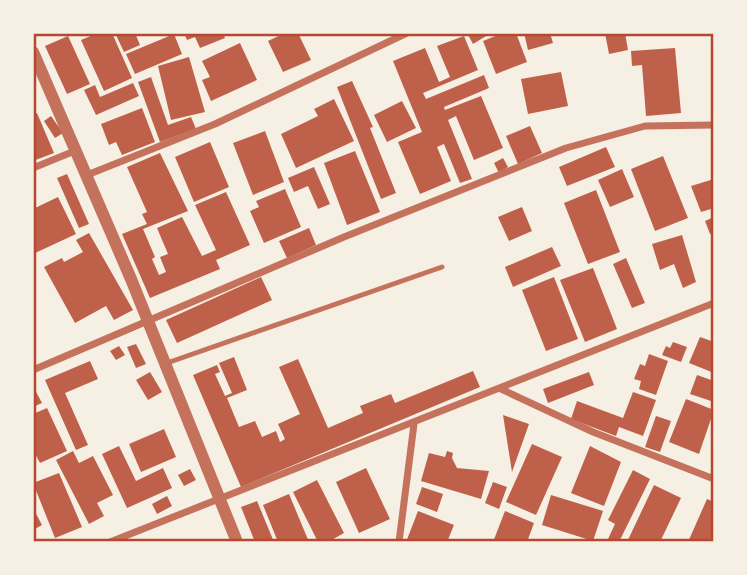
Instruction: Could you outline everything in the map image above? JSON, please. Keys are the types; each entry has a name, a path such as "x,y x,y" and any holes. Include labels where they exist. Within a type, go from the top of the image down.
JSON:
{"street":[{"path":"87,175 215,124 407,33"},
{"path":"33,52 77,150 237,542"},
{"path":"33,370 392,218 596,137 645,126 714,125"},
{"path":"33,168 77,150"},
{"path":"110,542 712,305"},
{"path":"501,389 593,432 714,479"},
{"path":"399,542 414,424"}],"lane":[{"path":"164,364 442,267"}],"building":[{"path":"98,33 112,33 132,78 104,91 81,40"},
{"path":"115,33 135,33 140,45 124,52"},
{"path":"184,33 223,33 225,38 200,48 195,37 187,40"},
{"path":"285,33 298,33 311,60 283,72 268,41"},
{"path":"467,33 491,33 473,44"},
{"path":"503,33 516,33 527,62 496,74 483,41"},
{"path":"524,33 550,33 553,43 528,50"},
{"path":"605,33 625,33 628,50 609,54"},
{"path":"174,34 182,54 135,74 126,54"},
{"path":"68,36 90,84 67,94 45,46"},
{"path":"464,36 478,70 423,93 426,99 484,75 489,88 444,107 445,110 481,96 503,148 474,160 456,116 448,120 472,179 460,183 444,144 437,147 451,181 420,194 398,142 422,132 393,61 425,48 439,82 450,77 437,46"},
{"path":"240,43 257,80 211,101 202,80 210,77 202,61"},
{"path":"675,48 681,113 646,116 642,65 632,66 631,51"},
{"path":"189,57 205,112 171,120 158,66"},
{"path":"561,72 568,106 528,114 521,79"},
{"path":"151,77 168,125 191,117 196,129 160,142 138,82"},
{"path":"352,81 373,127 370,128 396,193 381,199 337,87"},
{"path":"133,83 139,96 96,115 84,90 95,85 100,97"},
{"path":"334,99 354,141 296,168 281,134 318,116 314,109"},
{"path":"402,101 416,128 387,142 374,115"},
{"path":"142,108 155,142 122,155 116,142 109,145 101,124"},
{"path":"37,113 54,153 33,161 33,115"},
{"path":"51,116 63,133 55,138 44,121"},
{"path":"530,126 542,153 518,164 506,136"},
{"path":"265,131 284,182 253,195 233,143"},
{"path":"210,142 229,187 194,202 175,157"},
{"path":"606,147 615,167 567,186 559,167"},
{"path":"355,151 380,212 347,225 324,163"},
{"path":"160,153 188,211 143,229 155,257 152,259 159,275 166,272 160,257 168,254 157,228 182,217 202,256 216,250 195,205 226,192 250,245 216,260 220,269 150,298 122,234 147,224 142,214 147,212 127,167"},
{"path":"663,156 688,218 655,231 631,169"},
{"path":"503,158 508,167 499,173 494,163"},
{"path":"314,167 330,204 318,209 308,186 294,192 288,178"},
{"path":"622,169 634,197 610,207 598,180"},
{"path":"67,174 89,224 79,228 57,178"},
{"path":"714,179 714,208 701,212 691,186"},
{"path":"285,189 301,227 264,243 250,211 259,207 256,201"},
{"path":"596,190 620,252 588,264 564,203"},
{"path":"58,197 76,234 33,254 33,209"},
{"path":"522,207 532,231 509,241 498,217"},
{"path":"714,217 714,233 710,234 705,221"},
{"path":"309,228 316,245 287,258 279,241"},
{"path":"89,233 133,310 114,320 106,306 75,323 44,267 62,258 64,262 83,252 76,240"},
{"path":"682,235 696,282 683,288 674,264 660,270 652,244"},
{"path":"552,247 561,266 513,287 505,267"},
{"path":"626,258 645,303 632,308 613,264"},
{"path":"593,268 617,329 585,342 560,280"},
{"path":"261,277 272,300 177,343 166,320"},
{"path":"554,277 578,339 546,351 522,290"},
{"path":"700,337 714,342 714,373 689,363"},
{"path":"673,342 687,347 681,362 662,355 666,346 670,348"},
{"path":"136,344 146,364 136,368 127,347"},
{"path":"119,346 125,355 116,360 110,351"},
{"path":"649,354 668,361 656,395 639,389 641,381 634,379 640,364 645,366"},
{"path":"234,357 247,390 227,398 239,427 255,421 262,437 276,431 280,442 285,439 278,424 300,414 279,367 298,359 328,428 363,413 360,406 391,394 395,403 473,371 480,387 241,487 193,375 217,365 220,372 215,374 225,396 232,393 219,363"},
{"path":"90,361 98,379 65,393 88,445 76,450 45,380"},
{"path":"150,372 162,392 148,400 136,380"},
{"path":"589,372 594,385 548,403 543,389"},
{"path":"697,375 714,381 714,402 690,394"},
{"path":"33,386 42,403 33,407"},
{"path":"633,392 656,400 643,436 619,427 616,436 571,419 577,401 623,418"},
{"path":"686,399 714,410 699,454 669,442"},
{"path":"47,408 67,451 40,463 33,450 33,414"},
{"path":"503,415 529,424 512,472"},
{"path":"656,416 671,421 660,452 645,447"},
{"path":"164,429 176,457 141,472 129,444"},
{"path":"532,444 562,457 536,515 506,502"},
{"path":"119,446 136,481 163,468 172,488 127,508 102,454"},
{"path":"590,446 621,462 604,506 571,493"},
{"path":"73,451 79,463 93,456 113,495 97,503 104,516 89,524 56,460"},
{"path":"447,451 453,453 452,458 457,468 489,471 481,499 421,481 429,453 445,457"},
{"path":"366,468 390,519 359,533 336,482"},
{"path":"190,469 196,480 184,486 178,475"},
{"path":"633,470 650,479 619,542 615,542 608,539 615,524 608,520"},
{"path":"59,473 82,527 55,538 33,483"},
{"path":"317,480 344,533 328,542 318,542 293,492"},
{"path":"493,482 507,487 499,509 485,503"},
{"path":"654,485 681,498 660,542 627,542"},
{"path":"422,487 443,494 437,512 416,504"},
{"path":"289,494 309,542 278,542 263,505"},
{"path":"551,495 603,511 593,541 542,525"},
{"path":"167,496 172,506 157,514 152,504"},
{"path":"707,499 714,502 714,542 688,542"},
{"path":"257,501 274,542 255,542 241,507"},
{"path":"33,508 42,525 33,530"},
{"path":"418,511 454,525 447,542 406,542"},
{"path":"505,511 534,523 527,542 493,542"}]}
